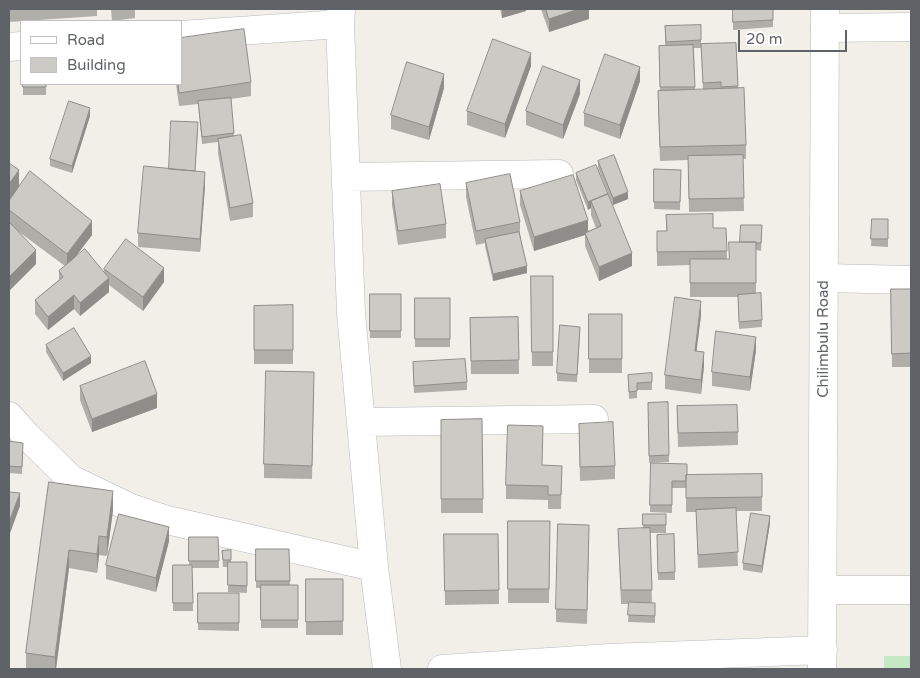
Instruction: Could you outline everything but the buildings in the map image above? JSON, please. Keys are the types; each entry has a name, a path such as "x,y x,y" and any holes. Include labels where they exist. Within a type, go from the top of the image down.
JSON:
{"street":[{"path":"182,35 341,16 351,313 374,567 387,669"},
{"path":"825,18 911,27"},
{"name":"Chilimbulu Road","path":"822,660 825,18"},
{"path":"346,177 559,174"},
{"path":"825,278 911,280"},
{"path":"9,416 71,479 131,508 167,520 374,567"},
{"path":"362,422 594,419"},
{"path":"823,590 911,590"},
{"path":"442,669 610,658 822,660"}],"green space":[{"path":"884,656 911,656 911,669 884,669"}]}
